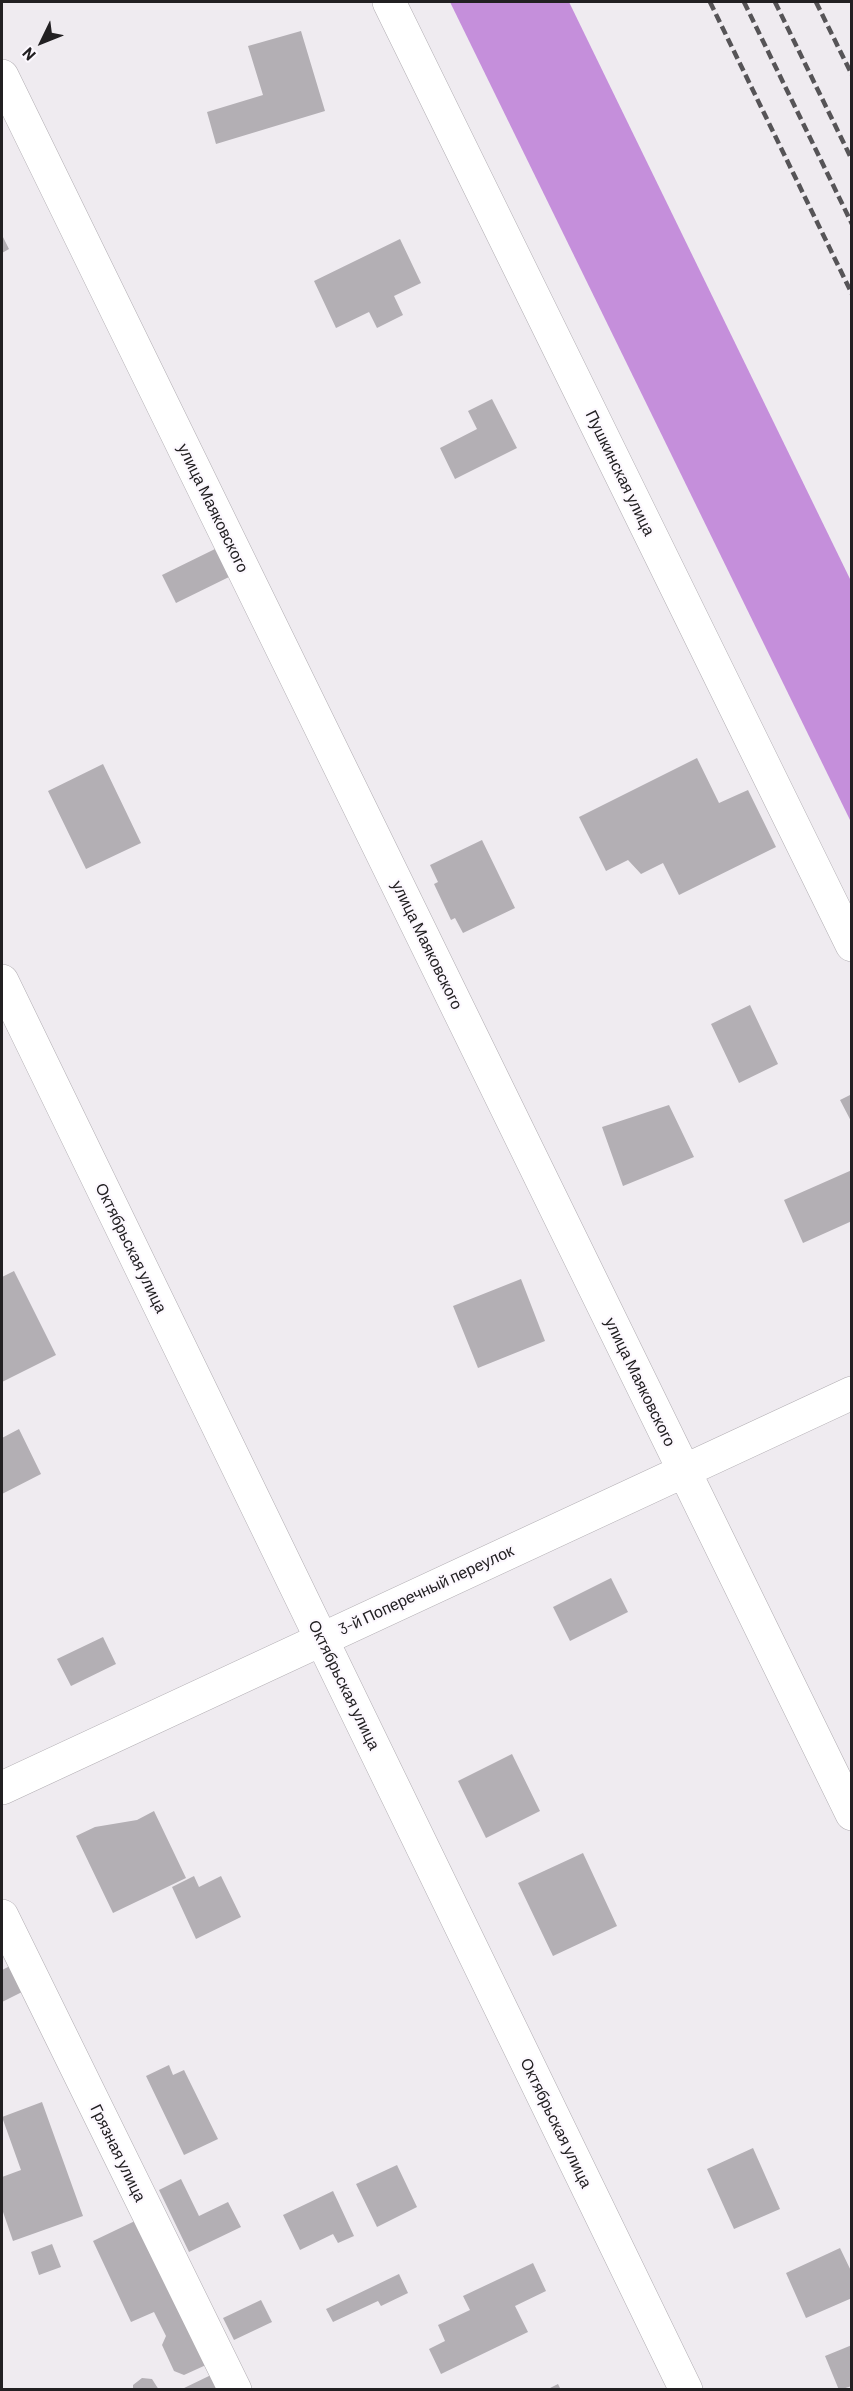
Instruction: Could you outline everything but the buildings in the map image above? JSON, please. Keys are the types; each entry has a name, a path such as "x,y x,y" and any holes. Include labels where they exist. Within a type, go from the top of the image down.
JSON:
{"street":[{"name":"Пушкинская улица","path":"389,2 852,945"},
{"name":"улица Маяковского","path":"2,76 852,1814"},
{"name":"Октябрьская улица","path":"2,981 686,2390"},
{"name":"3-й Поперечный переулок","path":"2,1788 852,1393"},
{"name":"Грязная улица","path":"2,1916 235,2390"}],"shaded area":[{"path":"450,2 569,2 851,581 851,822"}],"railway":[{"path":"710,2 852,294"},
{"path":"744,2 852,224"},
{"path":"775,2 852,160"},
{"path":"816,2 852,75"}]}
